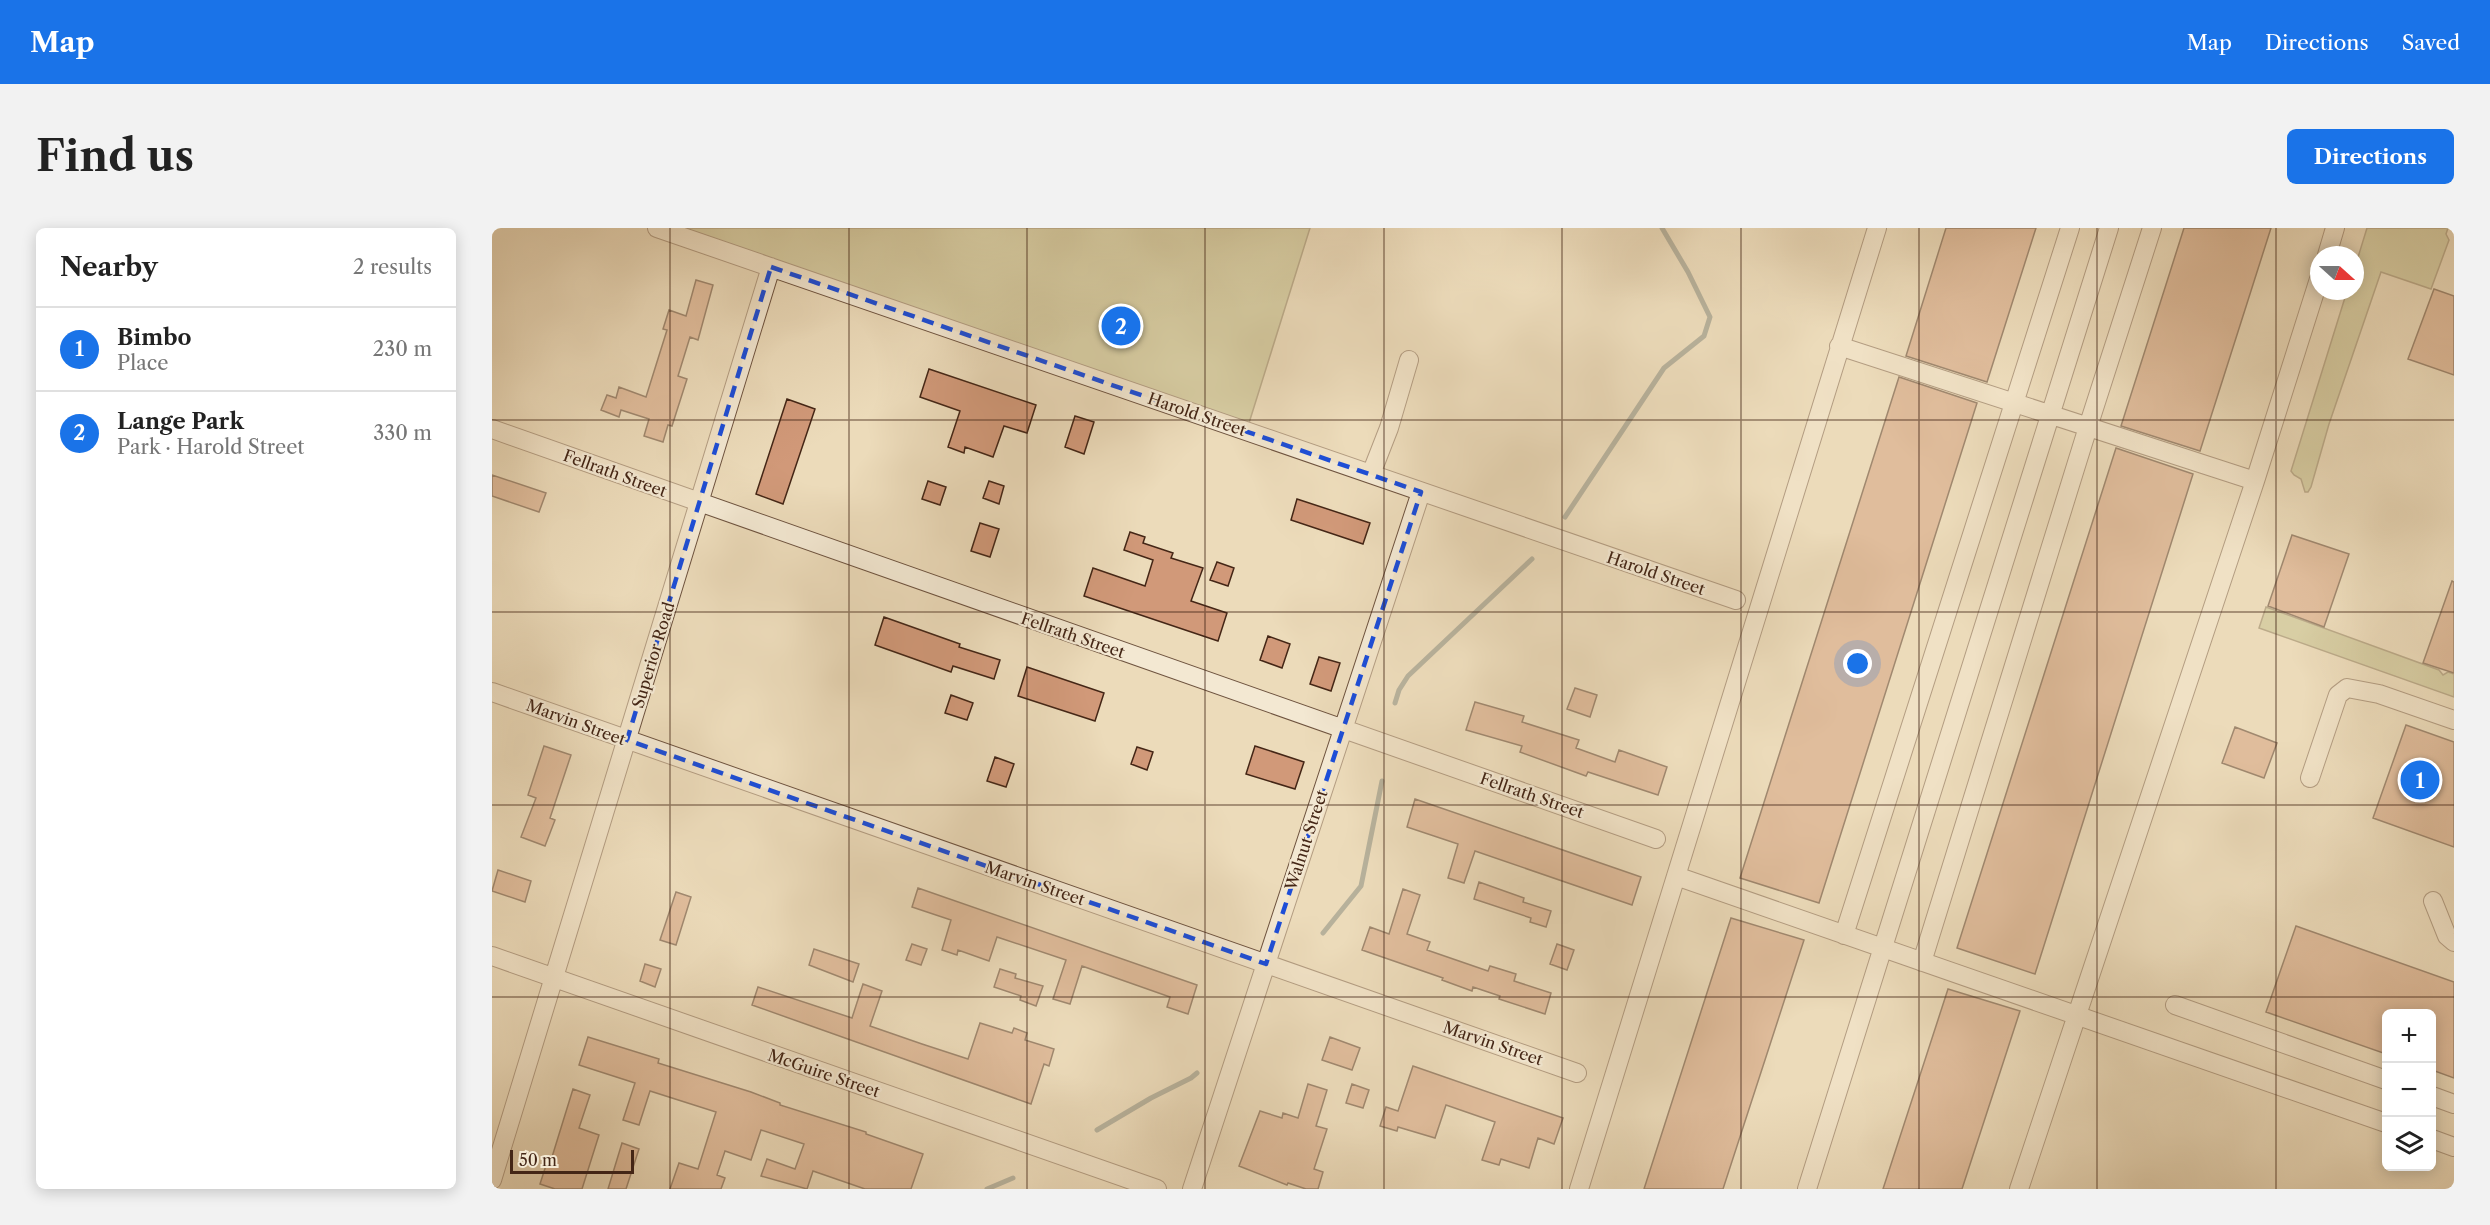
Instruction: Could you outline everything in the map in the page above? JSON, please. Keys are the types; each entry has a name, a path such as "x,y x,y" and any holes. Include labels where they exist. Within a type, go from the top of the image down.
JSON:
{"street":[{"name":"Harold Street","path":"657,228 1736,600"},
{"path":"1579,1189 1877,228"},
{"path":"1844,935 2070,228"},
{"path":"1807,1189 2109,228"},
{"path":"1922,962 2152,228"},
{"path":"2330,246 2335,228"},
{"name":"Superior Road","path":"492,1180 771,267"},
{"path":"2019,1189 2255,481 2312,300"},
{"path":"1839,346 2255,481"},
{"path":"1371,474 1389,428 1409,360"},
{"name":"Fellrath Street","path":"492,429 1656,839"},
{"name":"Walnut Street","path":"1192,1189 1422,492"},
{"path":"2310,778 2338,695 2347,688 2379,694 2454,720"},
{"name":"Marvin Street","path":"492,692 1578,1073"},
{"path":"1676,876 2382,1123"},
{"path":"2433,901 2447,936 2454,942"},
{"name":"McGuire Street","path":"492,956 1157,1189"},
{"path":"2175,1005 2382,1079"},
{"path":"2436,1097 2454,1104"},
{"path":"2436,1140 2454,1147"}],"highlighted area":[{"path":"771,267 1421,492 1266,964 627,740"}],"green space":[{"path":"676,228 1310,228 1249,423"},
{"path":"2367,228 2448,228 2446,234 2449,240 2431,289 2381,272 2329,424 2311,487 2308,492 2305,492 2301,479 2291,471 2344,300 2364,300 2364,246 2361,246"},
{"path":"2266,607 2439,670 2443,675 2448,672 2454,674 2454,697 2259,628"}],"building":[{"path":"1946,228 2036,228 1987,382 1906,356"},
{"path":"2184,228 2271,228 2200,451 2121,426"},
{"path":"696,280 713,285 698,340 690,337 678,376 687,379 672,426 668,425 663,442 644,436 649,419 621,410 619,417 601,410 607,395 616,398 619,387 646,397 667,330 663,329 669,310 686,316"},
{"path":"2434,289 2454,296 2454,375 2408,359"},
{"path":"929,369 1036,405 1027,433 1004,426 993,457 965,447 964,453 948,447 960,411 920,397"},
{"path":"1899,377 1977,403 1819,903 1740,878"},
{"path":"787,399 815,409 783,504 756,494"},
{"path":"1075,416 1094,422 1084,454 1065,447"},
{"path":"2116,448 2193,474 2035,974 1957,948"},
{"path":"492,475 546,493 539,512 492,496"},
{"path":"928,481 946,487 940,505 922,499"},
{"path":"989,481 1004,486 999,504 983,498"},
{"path":"1297,499 1370,523 1363,544 1291,520"},
{"path":"980,523 999,529 990,557 971,551"},
{"path":"1130,532 1145,537 1143,543 1173,553 1171,558 1203,568 1191,601 1227,613 1218,641 1084,596 1093,568 1145,586 1153,560 1124,550"},
{"path":"2292,535 2349,554 2324,627 2268,606"},
{"path":"1217,562 1234,568 1228,586 1210,580"},
{"path":"2452,581 2454,582 2454,673 2423,663"},
{"path":"884,617 960,644 959,647 1000,660 994,679 953,666 951,672 875,645"},
{"path":"1268,636 1290,644 1282,668 1260,660"},
{"path":"1319,657 1340,663 1331,691 1310,684"},
{"path":"1027,667 1104,693 1095,721 1018,696"},
{"path":"1575,688 1597,695 1590,717 1567,709"},
{"path":"951,695 973,703 967,720 945,713"},
{"path":"1475,702 1524,716 1522,722 1579,740 1576,748 1615,762 1619,750 1667,767 1658,795 1588,772 1586,776 1520,752 1522,746 1466,730"},
{"path":"2406,725 2454,742 2454,847 2373,818"},
{"path":"2235,727 2277,743 2264,778 2222,763"},
{"path":"544,746 571,755 550,818 555,820 545,846 521,837 536,798 528,795"},
{"path":"1255,746 1304,762 1295,789 1246,774"},
{"path":"1137,747 1153,752 1147,770 1131,764"},
{"path":"995,757 1014,764 1006,787 987,781"},
{"path":"1415,799 1641,877 1632,905 1475,851 1464,883 1448,878 1458,844 1407,827"},
{"path":"498,870 531,881 525,902 492,891"},
{"path":"1479,882 1524,898 1523,902 1551,911 1546,927 1530,922 1531,918 1474,899"},
{"path":"918,888 1197,985 1188,1014 1167,1007 1170,997 1082,966 1070,1004 1053,999 1066,960 997,937 989,961 958,950 957,955 942,950 951,920 912,907"},
{"path":"1403,889 1420,895 1407,934 1430,942 1427,950 1488,971 1490,966 1516,974 1514,981 1551,993 1545,1014 1499,999 1500,996 1473,987 1472,991 1442,980 1443,978 1362,950 1370,927 1389,934"},
{"path":"676,892 691,897 676,945 660,940"},
{"path":"1731,918 1804,940 1723,1189 1644,1189"},
{"path":"2296,926 2454,982 2454,1078 2436,1071 2436,1009 2382,1009 2382,1053 2266,1012"},
{"path":"912,944 927,949 921,965 906,960"},
{"path":"1557,944 1574,950 1567,970 1550,964"},
{"path":"814,949 859,964 853,982 809,965"},
{"path":"645,964 661,969 655,987 640,981"},
{"path":"1000,969 1016,974 1015,978 1043,986 1036,1006 1020,1000 1021,996 994,987"},
{"path":"863,984 882,991 870,1026 922,1044 968,1059 980,1023 1012,1033 1014,1028 1027,1033 1025,1040 1054,1049 1049,1066 1044,1064 1031,1104 752,1005 758,987 852,1018"},
{"path":"1948,989 2020,1011 1962,1189 1883,1189"},
{"path":"588,1037 659,1059 658,1063 751,1092 780,1103 780,1105 866,1132 866,1134 923,1154 911,1189 865,1189 813,1171 807,1189 761,1176 767,1159 795,1169 804,1144 761,1130 751,1160 725,1151 717,1175 725,1178 721,1189 670,1189 679,1163 698,1169 716,1112 650,1091 639,1125 623,1120 635,1083 579,1065"},
{"path":"1330,1037 1360,1048 1352,1070 1322,1060"},
{"path":"1413,1066 1563,1118 1554,1144 1538,1138 1529,1168 1501,1159 1499,1165 1482,1160 1495,1122 1446,1105 1435,1138 1398,1127 1397,1131 1380,1126 1386,1107 1398,1111"},
{"path":"1308,1084 1327,1090 1316,1126 1327,1129 1314,1169 1323,1172 1318,1189 1306,1189 1288,1183 1287,1185 1239,1166 1260,1111 1282,1118 1283,1113 1298,1118"},
{"path":"1352,1084 1369,1090 1363,1108 1346,1103"},
{"path":"573,1089 590,1095 579,1128 599,1135 582,1189 555,1189 540,1184 549,1156 552,1157"},
{"path":"622,1143 639,1149 626,1189 608,1189"}],"waterway":[{"path":"1565,517 1664,368 1704,336 1710,317 1688,272 1662,228"},
{"path":"1395,703 1399,690 1408,676 1532,559"},
{"path":"1323,933 1361,886 1382,781"},
{"path":"1097,1130 1197,1073"},
{"path":"987,1189 1013,1178"}],"place":[{"name":"Lange Park","path":"1121,326"},
{"name":"Bimbo","path":"2420,780"}]}
